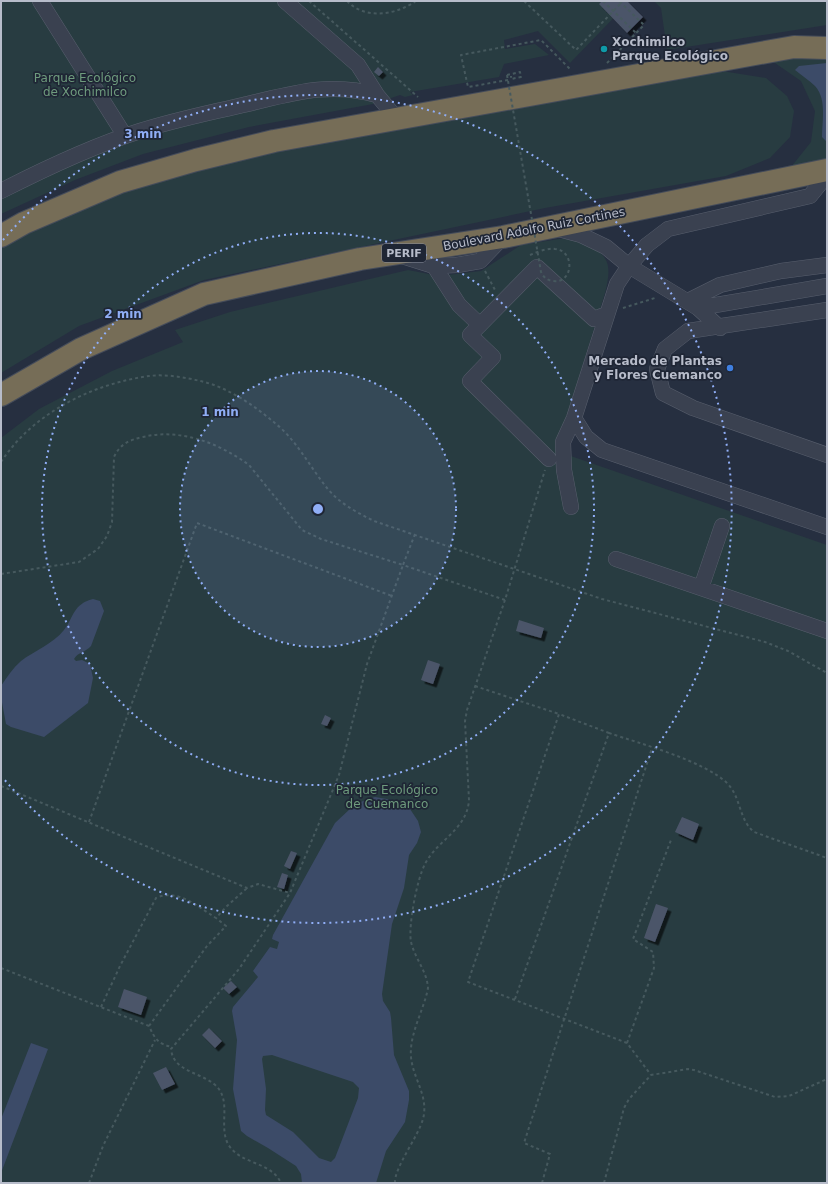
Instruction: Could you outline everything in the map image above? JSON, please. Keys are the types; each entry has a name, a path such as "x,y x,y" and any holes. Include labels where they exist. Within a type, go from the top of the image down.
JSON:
{"highway":[{"path":"1,236 24,223 120,182 196,160 274,141 794,47 827,48"},
{"name":"Boulevard Adolfo Ruiz Cortines","path":"1,395 81,349 204,294 360,259 503,237 827,170"}],"street":[{"path":"40,1 125,136"},
{"path":"285,1 358,65 377,95 397,119"},
{"path":"1,190 52,165 125,136 179,120 320,89 345,88 377,95"},
{"path":"571,507 564,470 563,442 574,418 616,284 628,266 646,245 668,229 810,196 827,175"},
{"path":"550,227 581,235 606,247 628,266 693,304 720,328"},
{"path":"396,254 434,266 457,265 480,261 503,237"},
{"path":"693,304 720,286 781,272 827,265"},
{"path":"434,266 459,305 480,325"},
{"path":"549,459 470,381 493,357 470,336 537,267 594,319 607,314"},
{"path":"781,272 784,293"},
{"path":"693,304 784,293 827,286"},
{"path":"827,310 720,328 688,331 665,349 657,369 663,393 693,408 827,455"},
{"path":"574,418 586,437 602,450 827,527"},
{"path":"701,588 722,526"},
{"path":"616,559 827,631"}],"path":[{"path":"309,1 418,96"},
{"path":"347,1 352,6 372,14 384,14 398,11 416,1"},
{"path":"524,1 576,50 620,2 644,25 607,62"},
{"path":"603,1 636,33"},
{"path":"540,251 555,249 562,251 568,257 570,266 568,274 563,280 557,282 549,281 541,272 510,78 507,75 520,72 522,77 510,78 468,87 461,56 541,40 570,69"},
{"path":"480,261 495,290 505,299"},
{"path":"607,314 673,292"},
{"path":"1,462 12,445 27,431 83,394 112,384 150,376 175,376 202,381 223,388 256,407 278,425 295,443 328,489 349,508 374,521 602,599 765,642 788,652 827,673"},
{"path":"1,574 79,562 95,553 105,539 112,522 114,457 118,449 123,443 136,438 166,433 181,434 212,444 244,461 249,465 297,525 311,535 505,600"},
{"path":"395,1183 396,1172 418,1131 424,1109 424,1095 413,1068 411,1056 412,1044 424,1007 428,988 427,979 411,942 410,932 416,895 423,869 428,858 441,842 462,823 469,806 464,731 467,710 505,600 549,459"},
{"path":"90,822 197,523 392,596"},
{"path":"281,1183 274,1173 240,1156 229,1145 225,1136 224,1102 221,1091 206,1078 183,1069 172,1055 172,1047 239,969 290,893 339,775 367,664 415,534"},
{"path":"475,686 559,714 699,765 720,778 733,792 747,826 754,832 827,858"},
{"path":"559,714 468,982 627,1043 651,1075"},
{"path":"515,999 609,732"},
{"path":"542,1183 550,1154 524,1143 652,748"},
{"path":"1,786 247,888"},
{"path":"627,1043 654,968 653,952 633,939 671,840"},
{"path":"216,918 247,888 258,884 290,893"},
{"path":"101,1008 120,966 156,898 167,896 186,899 226,926 207,946 149,1026"},
{"path":"1,968 149,1026 155,1040 163,1046 172,1047"},
{"path":"89,1183 103,1146 155,1040"},
{"path":"604,1183 624,1108 629,1099 651,1075 694,1070 775,1097 789,1096 827,1079"}],"green space":[{"name":"Parque Ecológico de Xochimilco","path":"1,1 630,1 570,63 538,31 504,40 505,49 535,44 549,55 504,64 499,77 410,92 413,95 405,97 400,95 373,104 249,127 143,154 75,180 1,214"},
{"path":"654,1 827,1 827,25 667,50 661,8"},
{"path":"827,42 827,160 791,167 811,142 815,111 801,81 772,61"},
{"path":"703,68 766,78 787,96 794,111 790,137 770,158 726,176 545,208 204,280 79,326 1,373 1,241 127,184 281,147"},
{"name":"Parque Ecológico de Cuemanco","path":"572,237 592,247 604,257 607,263 608,280 559,442 565,454 827,545 827,1183 1,1183 1,438 39,409 112,371 183,342 175,330 230,312 408,270 439,276 481,271 521,245"}],"water":[{"path":"827,63 827,142 822,137 823,110 819,91 813,84 795,70 799,66"},
{"path":"93,599 100,601 104,611 91,646 74,659 76,661 82,660 90,664 93,678 88,703 44,737 11,727 6,724 1,697 1,686 21,661 60,635 81,604"},
{"path":"375,797 393,800 410,809 418,821 421,832 417,843 409,855 404,888 392,924 382,994 383,1001 390,1012 394,1055 409,1091 409,1100 405,1122 386,1151 376,1183 302,1183 301,1174 296,1166 241,1131 233,1089 237,1040 232,1011 233,1007 258,977 253,971 270,947 277,949 279,942 272,939 273,935 335,823 351,808 363,801","holes":["272,1055 353,1082 359,1088 358,1098 335,1158 331,1162 319,1158 293,1132 266,1115 266,1089 262,1059 263,1056"]},
{"path":"31,1043 48,1049 1,1173 1,1119"}],"building":[{"path":"602,1 627,1 643,17 627,33 599,4"},
{"path":"378,67 383,72 379,76 374,72"},
{"path":"519,620 544,628 541,638 516,631"},
{"path":"428,660 440,664 433,684 421,680"},
{"path":"325,715 331,718 327,726 321,724"},
{"path":"682,817 699,824 693,840 675,832"},
{"path":"291,851 297,853 290,869 284,866"},
{"path":"282,873 288,875 284,889 277,887"},
{"path":"656,904 668,908 655,942 644,938"},
{"path":"231,981 237,987 229,994 223,988"},
{"path":"124,989 147,997 141,1015 118,1007"},
{"path":"209,1028 222,1041 215,1048 202,1035"},
{"path":"166,1067 175,1084 162,1090 153,1073"}],"place":[{"name":"Xochimilco Parque Ecológico","path":"604,49"},
{"name":"Mercado de Plantas y Flores Cuemanco","path":"730,368"}]}
